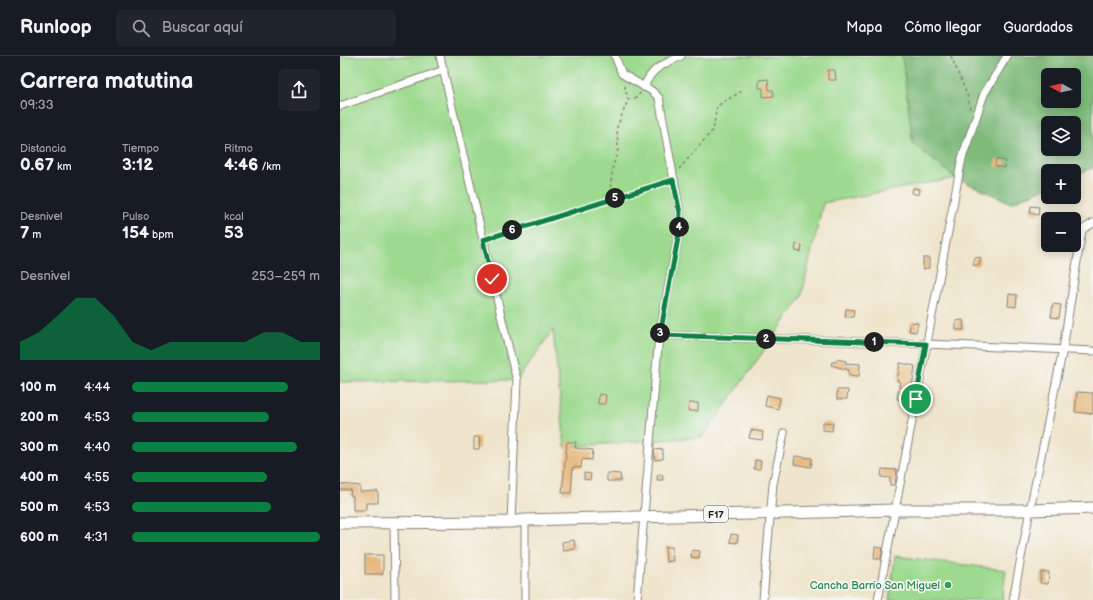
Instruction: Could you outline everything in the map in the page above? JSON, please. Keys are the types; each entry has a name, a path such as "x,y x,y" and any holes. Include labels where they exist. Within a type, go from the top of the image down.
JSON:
{"highway":[{"name":"F17","path":"340,523 511,522 525,520 771,512 1030,510 1093,508"}],"street":[{"path":"440,56 510,358 517,380 511,522"},
{"path":"615,56 622,74 652,91 659,98 680,213 678,238 660,335 643,516 637,600"},
{"path":"644,87 647,78 654,70 681,56"},
{"path":"878,600 962,158 984,94 1007,56"},
{"path":"340,106 444,70"},
{"path":"1013,600 1063,349 1082,230 1093,223"},
{"path":"660,335 1093,351"},
{"path":"763,600 774,484 784,434"},
{"path":"525,520 525,600"},
{"path":"394,523 395,600"}],"path":[{"path":"951,56 968,97 974,123"},
{"path":"609,200 613,166 618,150 617,127 628,100 622,74"},
{"path":"628,100 637,97 644,87"},
{"path":"483,240 673,180 680,167 712,130 717,106 742,91"}],"green space":[{"path":"340,56 902,56 913,144 956,178 823,203 801,298 703,437 565,447 553,330 517,380 340,382"},
{"path":"902,56 1093,56 1093,168 1081,173 1081,164 1041,164 1041,190 1011,203 956,178 913,144"},
{"name":"Cancha Barrio San Miguel","path":"895,556 1006,570 1002,600 889,600"}],"building":[{"path":"828,70 835,70 836,80 828,80"},
{"path":"768,79 769,90 773,90 774,96 763,97 763,88 759,88 759,80"},
{"path":"996,159 1006,161 1005,168 995,166"},
{"path":"913,188 920,189 919,195 912,193"},
{"path":"1031,206 1039,207 1038,215 1030,213"},
{"path":"796,244 802,245 801,252 795,251"},
{"path":"975,257 981,258 979,266 973,265"},
{"path":"923,258 929,258 929,268 923,269"},
{"path":"1009,294 1017,295 1016,307 1008,306"},
{"path":"1053,304 1061,305 1059,318 1051,317"},
{"path":"846,309 854,310 853,317 845,317"},
{"path":"963,320 964,330 956,330 956,321"},
{"path":"911,322 918,323 916,332 909,331"},
{"path":"837,359 846,361 845,363 860,364 859,376 849,375 849,370 831,365 832,362 836,362"},
{"path":"900,363 915,366 910,401 897,399 900,381 897,381"},
{"path":"837,390 848,390 847,399 837,399"},
{"path":"1077,392 1093,393 1093,414 1075,412"},
{"path":"599,394 606,395 605,404 598,404"},
{"path":"767,395 780,398 778,409 765,406"},
{"path":"689,403 698,403 698,411 688,411"},
{"path":"823,422 833,423 832,431 823,430"},
{"path":"751,430 763,432 762,440 749,438"},
{"path":"474,437 480,437 479,449 474,449"},
{"path":"567,442 576,442 575,448 593,450 592,460 582,459 581,468 573,467 571,493 562,493"},
{"path":"663,449 663,459 655,460 654,450"},
{"path":"795,456 812,458 811,467 794,464"},
{"path":"755,460 761,461 760,469 754,469"},
{"path":"882,469 897,470 895,485 890,485 890,478 881,477"},
{"path":"584,473 591,474 590,480 584,479"},
{"path":"607,473 620,474 621,481 607,481"},
{"path":"658,474 663,475 663,480 657,480"},
{"path":"340,484 360,486 360,492 378,491 378,503 366,503 366,510 353,510 353,496 350,495 351,490 340,490"},
{"path":"731,534 738,535 737,543 730,542"},
{"path":"574,540 575,549 563,551 562,542"},
{"path":"665,547 672,547 673,561 666,562"},
{"path":"875,547 883,548 881,559 874,559"},
{"path":"692,550 700,551 699,558 691,557"},
{"path":"365,555 383,555 383,574 365,574"},
{"path":"1041,572 1049,572 1048,584 1040,583"}],"place":[{"name":"Cancha Barrio San Miguel","path":"948,585"}],"route":[{"path":"492,279 483,240 673,180 680,213 678,238 660,335 926,344 916,399"}]}
